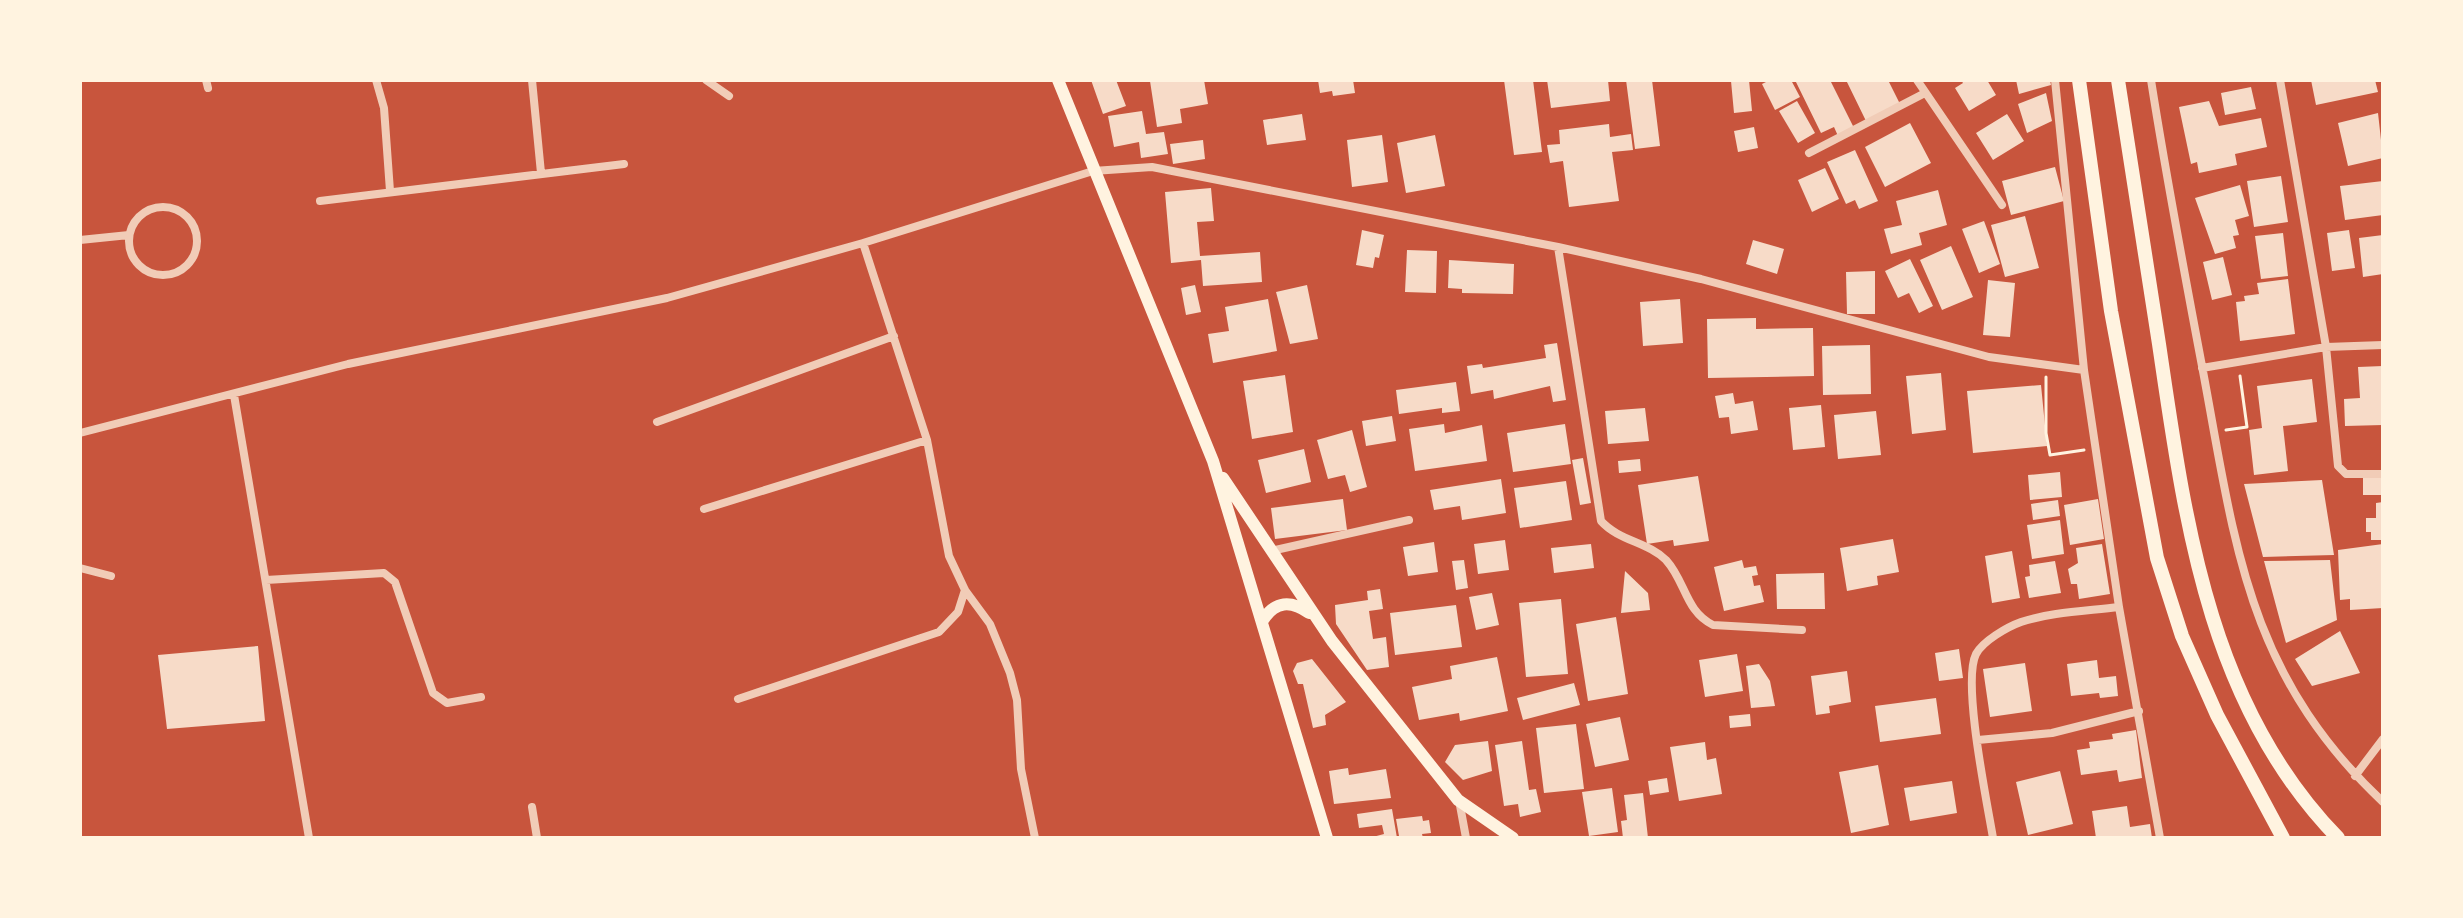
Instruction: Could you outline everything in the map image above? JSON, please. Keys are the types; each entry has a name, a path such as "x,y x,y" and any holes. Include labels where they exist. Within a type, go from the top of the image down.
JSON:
{"main road":[{"path":"1058,80 1213,461 1327,838"},
{"path":"2079,80 2111,311 2157,558 2182,636 2217,715 2283,838"},
{"path":"2118,80 2192,551 2213,623 2239,693 2274,758 2338,838"},
{"path":"1213,461 1315,617 1458,800 1513,838"},
{"path":"1263,620 1273,607 1291,603 1315,617"}],"street":[{"path":"376,80 384,108 390,191"},
{"path":"532,80 541,173"},
{"path":"706,80 729,96"},
{"path":"1917,80 2002,205"},
{"path":"2055,80 2084,370 2119,607 2160,838"},
{"path":"2151,80 2231,532 2256,617 2290,688 2355,776 2383,802"},
{"path":"2280,80 2326,347 2339,470 2346,474 2383,474"},
{"path":"1809,153 1925,93"},
{"path":"320,201 624,164"},
{"path":"80,433 348,364 667,298 863,243 1093,171 1152,167 1558,247 1701,279 1977,354 2084,370"},
{"path":"157,207 171,208 184,214 193,225 197,238 195,252 179,272 154,275 134,260 129,235 134,222 144,213 157,207"},
{"path":"80,240 129,235"},
{"path":"863,243 927,440 949,556 965,590 990,624 1010,673 1017,700 1021,769 1035,838"},
{"path":"1558,247 1601,521 1612,533 1661,555 1672,567 1692,610 1701,619 1713,625 1802,630"},
{"path":"657,422 894,336"},
{"path":"2202,368 2326,347 2383,345"},
{"path":"234,395 309,838"},
{"path":"704,509 927,440"},
{"path":"1270,551 1409,520"},
{"path":"80,568 111,576"},
{"path":"266,580 384,573 395,582 438,700 453,703 481,697"},
{"path":"738,699 939,632 958,612 965,590"},
{"path":"1993,838 1978,740 1972,670 1980,649 2021,622 2119,607"},
{"path":"1978,740 2052,733 2139,711"},
{"path":"2355,776 2383,739"},
{"path":"1458,800 1466,838"},
{"path":"532,807 537,838"}],"path":[{"path":"2237,363 2247,427"},
{"path":"2046,365 2046,433 2050,455"}],"building":[{"path":"1091,80 1116,80 1126,106 1103,114"},
{"path":"1204,80 1208,104 1180,109 1182,123 1157,127 1150,81"},
{"path":"1318,80 1353,80 1355,93 1333,96 1332,91 1320,93"},
{"path":"1504,80 1533,80 1542,152 1514,155"},
{"path":"1547,80 1608,80 1610,101 1551,108"},
{"path":"1626,80 1652,80 1660,146 1635,149"},
{"path":"1749,80 1752,111 1734,113 1731,81"},
{"path":"1770,80 1791,80 1800,97 1775,110 1762,84"},
{"path":"1795,80 1830,80 1854,128 1838,136 1834,127 1821,133"},
{"path":"1846,80 1888,80 1900,104 1866,121"},
{"path":"1961,80 1987,80 1996,95 1969,111 1955,88 1963,83"},
{"path":"2016,80 2050,80 2051,85 2019,94"},
{"path":"2311,80 2375,80 2378,92 2316,105"},
{"path":"2251,87 2256,109 2225,115 2221,93"},
{"path":"2046,93 2052,121 2027,133 2018,104"},
{"path":"1797,101 1815,133 1798,143 1779,111"},
{"path":"2209,101 2219,126 2261,118 2267,147 2235,154 2237,165 2199,173 2197,162 2191,164 2179,107"},
{"path":"1142,111 1146,134 1164,132 1168,154 1141,158 1139,142 1114,147 1108,116"},
{"path":"2378,113 2383,158 2348,166 2338,123"},
{"path":"1302,114 1306,140 1267,145 1263,120"},
{"path":"2007,114 2024,141 1993,160 1976,133"},
{"path":"1910,123 1931,163 1885,187 1865,147"},
{"path":"1609,124 1610,137 1631,134 1633,150 1612,152 1619,201 1569,207 1563,161 1550,163 1547,145 1560,144 1559,130"},
{"path":"1754,127 1758,148 1738,152 1734,131"},
{"path":"1382,135 1388,182 1352,187 1347,140"},
{"path":"1435,135 1445,186 1406,193 1397,143"},
{"path":"1203,140 1205,159 1173,164 1170,144"},
{"path":"1855,150 1878,201 1859,209 1855,200 1846,204 1827,162"},
{"path":"2055,167 2064,201 2011,215 2002,181"},
{"path":"1825,168 1839,199 1812,212 1798,180"},
{"path":"2281,176 2288,222 2254,227 2247,181"},
{"path":"2383,181 2383,215 2345,220 2340,186"},
{"path":"2240,185 2249,216 2235,220 2239,235 2233,236 2236,248 2215,254 2195,198"},
{"path":"1211,188 1214,221 1197,222 1200,256 1260,252 1262,282 1203,286 1201,260 1171,263 1165,192"},
{"path":"1938,190 1947,225 1919,233 1922,245 1891,254 1884,229 1902,225 1896,201"},
{"path":"2025,216 2039,268 2005,277 1991,225"},
{"path":"1984,221 2000,264 1979,273 1962,229"},
{"path":"1362,230 1384,235 1379,258 1375,257 1373,268 1356,265"},
{"path":"2349,230 2355,268 2332,271 2327,233"},
{"path":"2283,233 2288,276 2261,279 2255,236"},
{"path":"2383,235 2383,274 2363,277 2359,238"},
{"path":"1753,240 1784,249 1777,274 1746,264"},
{"path":"1951,246 1973,297 1942,310 1920,260"},
{"path":"1407,250 1437,251 1436,293 1405,292"},
{"path":"2223,257 2232,295 2212,300 2203,262"},
{"path":"1910,259 1933,306 1919,313 1909,293 1898,298 1885,271"},
{"path":"1449,260 1514,264 1513,294 1462,293 1462,289 1448,288"},
{"path":"1875,271 1875,314 1847,314 1846,272"},
{"path":"2288,279 2295,334 2240,341 2236,302 2245,301 2244,296 2259,294 2257,283"},
{"path":"1988,280 2015,283 2010,337 1983,335"},
{"path":"1195,285 1201,312 1186,315 1181,288"},
{"path":"1307,285 1318,339 1290,344 1276,292"},
{"path":"1268,299 1277,351 1213,363 1208,334 1229,331 1225,307"},
{"path":"1680,299 1683,343 1643,346 1640,302"},
{"path":"1756,318 1756,329 1813,328 1814,376 1708,378 1707,319"},
{"path":"1557,343 1566,400 1553,402 1550,386 1494,399 1493,390 1471,394 1467,366 1482,364 1483,368 1546,358 1544,345"},
{"path":"1870,345 1871,394 1823,395 1822,346"},
{"path":"2383,366 2383,425 2345,426 2344,399 2360,398 2358,367"},
{"path":"1941,373 1946,430 1912,434 1906,376"},
{"path":"1285,375 1293,432 1252,439 1243,381"},
{"path":"2312,379 2317,422 2283,426 2288,471 2254,475 2249,430 2262,428 2257,386"},
{"path":"1456,382 1460,411 1442,413 1442,408 1399,414 1396,390"},
{"path":"2041,385 2047,446 1973,453 1967,391"},
{"path":"1733,393 1735,404 1753,401 1758,430 1731,434 1729,417 1719,418 1715,396"},
{"path":"1821,405 1825,447 1793,450 1789,408"},
{"path":"1645,408 1649,441 1608,444 1605,411"},
{"path":"1876,411 1881,455 1838,459 1834,415"},
{"path":"1392,416 1396,441 1366,446 1362,421"},
{"path":"1444,424 1445,433 1482,425 1487,461 1415,471 1409,429"},
{"path":"1565,424 1571,464 1513,472 1507,433"},
{"path":"1352,430 1367,487 1350,492 1345,475 1328,479 1317,440"},
{"path":"1304,449 1311,482 1266,493 1258,460"},
{"path":"1583,458 1591,503 1580,505 1572,460"},
{"path":"1640,459 1641,471 1619,473 1618,461"},
{"path":"2060,472 2062,497 2030,500 2028,475"},
{"path":"1698,476 1709,541 1674,546 1673,540 1647,544 1638,485"},
{"path":"2363,478 2383,478 2383,495 2363,495"},
{"path":"1501,479 1506,513 1462,520 1460,506 1434,510 1430,490"},
{"path":"2322,480 2334,555 2263,557 2244,484"},
{"path":"1566,481 1572,520 1520,528 1514,488"},
{"path":"1343,499 1347,530 1275,539 1271,508"},
{"path":"2098,499 2104,539 2070,545 2064,505"},
{"path":"2058,500 2060,516 2033,520 2031,504"},
{"path":"2383,502 2383,540 2371,540 2371,532 2366,532 2366,518 2376,518 2376,503"},
{"path":"2060,520 2064,554 2032,559 2027,525"},
{"path":"1893,539 1899,572 1877,576 1878,585 1847,591 1840,548"},
{"path":"1505,540 1509,570 1478,574 1474,544"},
{"path":"1434,542 1438,572 1408,576 1403,547"},
{"path":"1591,544 1594,568 1554,573 1551,548"},
{"path":"2102,544 2110,594 2079,599 2077,584 2071,584 2068,569 2078,563 2076,548"},
{"path":"2383,544 2383,608 2350,610 2350,599 2340,600 2338,550"},
{"path":"2012,551 2020,598 1992,603 1985,556"},
{"path":"1464,560 1468,588 1456,590 1452,561"},
{"path":"1742,560 1744,568 1756,566 1758,575 1752,576 1754,586 1760,585 1764,602 1724,611 1714,567"},
{"path":"2330,560 2337,620 2286,643 2264,561"},
{"path":"2055,561 2061,593 2029,598 2025,577 2030,576 2029,565"},
{"path":"1625,571 1648,593 1650,610 1621,613"},
{"path":"1824,573 1825,609 1777,609 1776,574"},
{"path":"1380,589 1383,609 1369,611 1373,639 1386,637 1389,667 1367,670 1336,624 1335,605 1368,600 1367,591"},
{"path":"1492,593 1499,625 1476,630 1469,597"},
{"path":"1561,599 1568,674 1526,677 1519,603"},
{"path":"1456,605 1462,647 1395,655 1390,613"},
{"path":"1616,617 1628,694 1588,701 1576,624"},
{"path":"2340,631 2360,673 2312,686 2295,659"},
{"path":"258,646 265,721 167,729 158,655"},
{"path":"1959,649 1963,678 1939,681 1935,653"},
{"path":"1737,654 1743,691 1705,697 1699,660"},
{"path":"1497,657 1508,711 1460,721 1459,713 1419,720 1412,687 1452,679 1450,666"},
{"path":"1312,659 1346,702 1325,715 1326,725 1313,728 1303,684 1298,684 1293,671 1297,663"},
{"path":"2097,660 2099,678 2116,676 2118,696 2100,698 2099,693 2071,696 2067,664"},
{"path":"2025,663 2032,711 1990,717 1983,669"},
{"path":"1759,664 1770,681 1775,706 1751,708 1746,666"},
{"path":"1847,671 1851,702 1829,706 1830,713 1816,715 1811,676"},
{"path":"1574,683 1580,705 1523,720 1517,698"},
{"path":"1936,698 1941,734 1880,742 1875,706"},
{"path":"1750,714 1751,726 1730,728 1729,716"},
{"path":"1620,717 1629,760 1595,767 1586,724"},
{"path":"1576,724 1584,789 1544,793 1536,728"},
{"path":"2136,730 2142,778 2119,782 2117,770 2081,775 2077,750 2090,748 2089,742 2113,739 2112,734"},
{"path":"1488,741 1492,771 1463,780 1445,762 1455,745"},
{"path":"1522,741 1529,790 1536,789 1541,812 1520,817 1518,804 1504,806 1495,745"},
{"path":"1705,742 1707,760 1716,758 1722,794 1679,801 1670,747"},
{"path":"1878,765 1889,825 1851,833 1839,772"},
{"path":"1348,768 1349,775 1386,769 1391,798 1334,804 1329,771"},
{"path":"2060,771 2073,824 2028,835 2016,782"},
{"path":"1667,778 1669,792 1650,795 1648,781"},
{"path":"1952,781 1957,813 1910,821 1904,788"},
{"path":"1612,788 1618,832 1589,836 1582,792"},
{"path":"1643,793 1648,838 1623,838 1621,821 1627,820 1624,795"},
{"path":"2127,806 2130,827 2150,824 2152,838 2096,838 2092,811"},
{"path":"1392,809 1397,838 1369,838 1384,834 1382,825 1359,828 1357,814"},
{"path":"1422,816 1423,821 1429,820 1431,833 1422,834 1423,838 1399,836 1396,819"}]}
